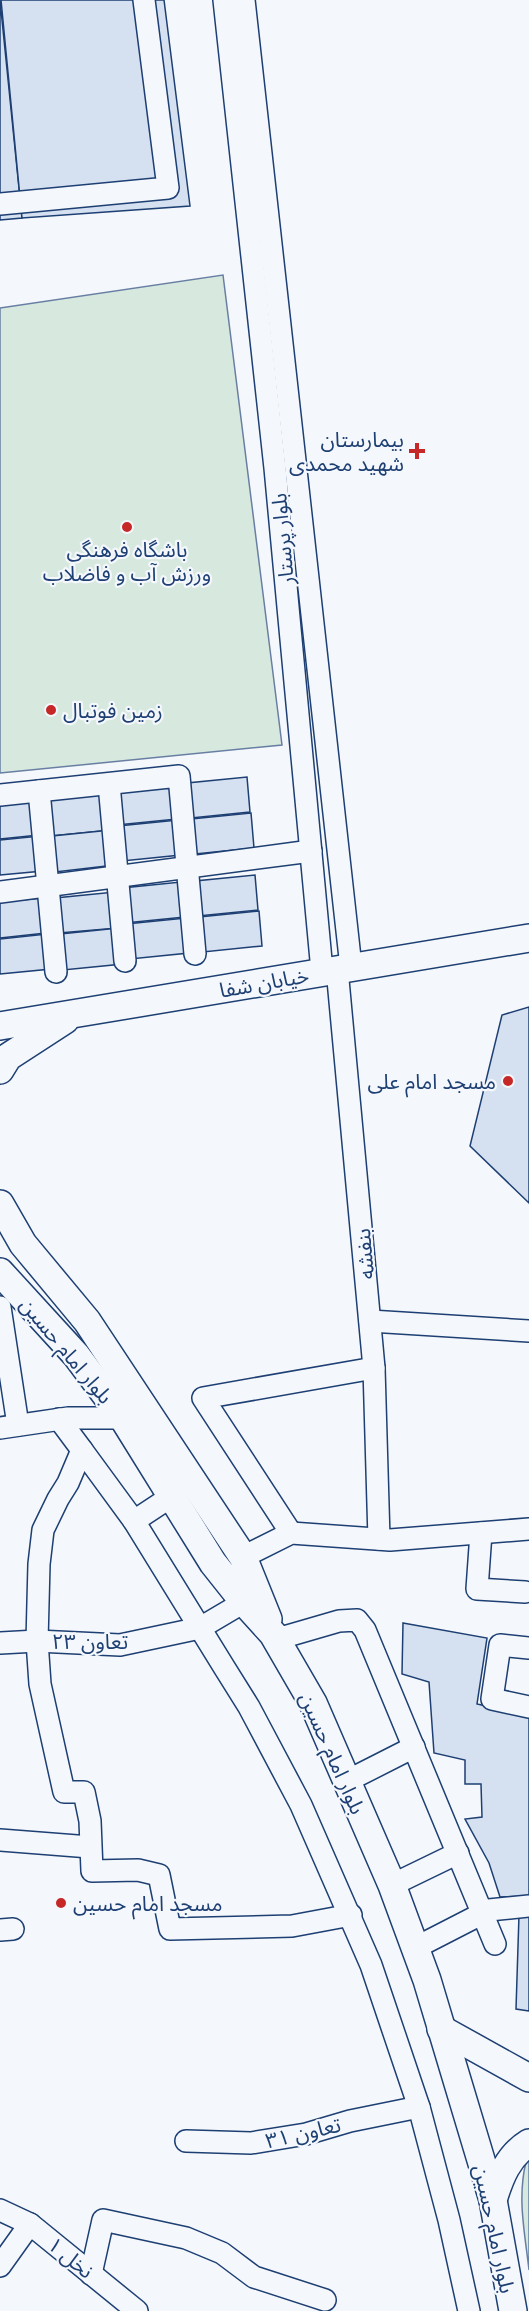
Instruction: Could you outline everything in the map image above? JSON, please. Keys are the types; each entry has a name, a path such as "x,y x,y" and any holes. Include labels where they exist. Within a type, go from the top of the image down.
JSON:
{"main road":[{"name":"خیابان شفا","path":"0,1026 529,938"},
{"path":"0,1070 8,1057 74,1015"},
{"path":"0,1204 23,1244 87,1322 243,1557 275,1636"},
{"name":"بلوار امام حسین","path":"0,1272 76,1355 123,1418 213,1563 275,1636 313,1703 392,1885 415,1948 493,2200 513,2311"},
{"path":"441,2029 529,2078"},
{"path":"493,2200 499,2181 510,2160 529,2143"}],"street":[{"path":"0,204 168,188 144,0"},
{"name":"بلوار پرستار","path":"224,0 285,468 311,851 337,969"},
{"name":"بلوار پرستار","path":"244,0 285,468 337,969"},
{"path":"0,795 179,776 195,954"},
{"path":"109,783 125,961"},
{"path":"39,791 56,972"},
{"path":"0,892 311,851"},
{"name":"بنفشه","path":"337,969 374,1368 379,1539"},
{"path":"0,1307 9,1426 59,1419 123,1418"},
{"path":"370,1321 529,1331"},
{"path":"291,1533 202,1398 374,1368"},
{"path":"59,1419 134,1521 249,1707 301,1805 371,1965 419,2107 449,2220 469,2311"},
{"path":"82,1450 68,1483 43,1530 39,1564 37,1641 40,1684 64,1792 84,1792 90,1821 92,1871 138,1870 159,1875 170,1929 292,1926 351,1916"},
{"path":"134,1521 172,1496"},
{"path":"243,1557 291,1533 379,1539 529,1529"},
{"path":"481,1533 477,1589 525,1593"},
{"name":"تعاون ۲۳","path":"0,1643 37,1641 120,1645 200,1628 244,1602"},
{"path":"275,1636 357,1620 365,1630 495,1944"},
{"path":"529,1648 500,1644 492,1699 529,1707"},
{"path":"346,1781 414,1747"},
{"path":"0,1840 90,1847"},
{"path":"392,1885 458,1853"},
{"path":"415,1948 489,1910 529,1906"},
{"name":"تعاون ۳۱","path":"186,2141 251,2143 306,2134 350,2121 419,2107"},
{"name":"نخل ۱","path":"0,2210 30,2224 137,2311"},
{"path":"91,2274 103,2220 186,2238 222,2253 254,2277 326,2300"},
{"path":"0,2266 30,2224"}],"shaded area":[{"name":"باشگاه فرهنگی ورزش آب و فاضلاب","path":"223,275 282,745 0,773 0,308"},
{"path":"529,2160 529,2270 522,2189 526,2162"}],"building":[{"path":"0,0 22,218 0,220"},
{"path":"1,0 164,0 190,206 22,218"},
{"path":"247,777 250,812 191,818 187,783"},
{"path":"174,784 177,819 117,825 114,790"},
{"path":"107,794 111,830 51,836 48,800"},
{"path":"35,800 39,835 0,839 0,803"},
{"path":"251,813 254,848 195,854 191,819"},
{"path":"178,820 181,855 122,861 118,826"},
{"path":"111,830 115,865 55,872 52,836"},
{"path":"40,836 43,871 0,875 0,840"},
{"path":"255,875 258,910 198,916 195,881"},
{"path":"181,882 185,917 125,923 122,888"},
{"path":"115,892 118,928 59,933 55,898"},
{"path":"43,898 46,933 0,938 0,902"},
{"path":"259,911 262,946 203,952 199,917"},
{"path":"186,918 189,953 130,959 126,924"},
{"path":"119,928 123,964 63,970 60,934"},
{"path":"47,934 51,969 0,974 0,939"},
{"name":"مسجد امام علی","path":"529,1007 529,1203 470,1146 502,1015"},
{"path":"403,1623 487,1638 477,1704 529,1716 529,1896 500,1897 489,1863 465,1819 482,1817 481,1784 465,1784 465,1760 434,1753 429,1682 402,1674"},
{"path":"519,1915 529,1915 529,2011 516,2009"}],"place":[{"name":"بیمارستان شهید محمدی","path":"417,451"},
{"name":"باشگاه فرهنگی ورزش آب و فاضلاب","path":"127,527"},
{"name":"زمین فوتبال","path":"51,710"},
{"name":"مسجد امام علی","path":"508,1081"},
{"name":"مسجد امام حسین","path":"61,1903"}]}
